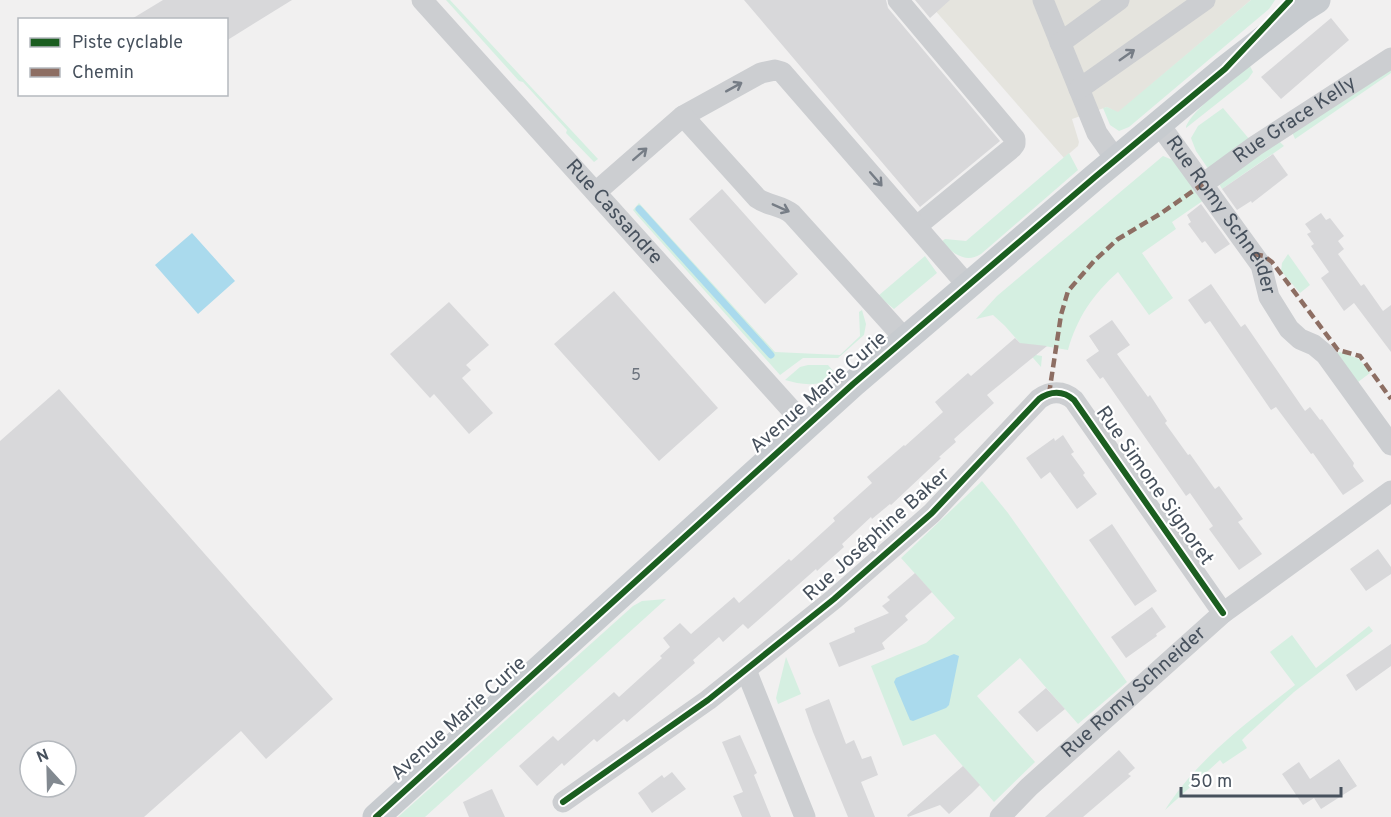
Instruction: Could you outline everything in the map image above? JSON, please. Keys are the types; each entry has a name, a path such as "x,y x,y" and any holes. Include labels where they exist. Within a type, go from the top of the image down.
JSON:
{"main road":[{"name":"Avenue Marie Curie","path":"1225,69 1290,0"},
{"name":"Avenue Marie Curie","path":"376,817 806,426 905,339 1225,69 1317,0"}],"street":[{"name":"Rue Cassandre","path":"422,0 806,426"},
{"path":"898,0 1015,139 1012,148 917,226"},
{"path":"1042,0 1097,133 1116,160"},
{"path":"1060,43 1119,0"},
{"path":"1079,89 1204,0"},
{"name":"Rue Grace Kelly","path":"1203,184 1255,146 1391,58"},
{"path":"596,192 683,116 761,73 775,70 782,72 968,285"},
{"path":"683,116 757,198 762,202 784,208 792,214 905,339"},
{"name":"Rue Romy Schneider","path":"1159,124 1261,265 1269,297 1289,329 1300,339 1314,345 1326,355 1391,445"},
{"name":"Rue Simone Signoret","path":"1049,394 1062,393 1074,400 1223,613"},
{"name":"Rue Joséphine Baker","path":"563,802 662,734 834,599 923,521 1039,399 1049,394"},
{"name":"Rue Romy Schneider","path":"1000,817 1029,787 1223,613 1391,491"},
{"path":"746,670 805,817"}],"shaded area":[{"path":"926,0 1251,0 1118,113 1107,107 1072,119 1079,142 1078,146 1064,158"}],"green space":[{"path":"446,0 450,0 598,159 594,162 566,133 567,130"},
{"path":"1251,0 1275,0 1269,9 1129,127 1119,131 1110,125 1103,108 1107,107 1118,112"},
{"path":"1250,66 1253,72 1248,79 1186,128 1204,105"},
{"path":"1391,67 1391,73 1295,139 1292,132"},
{"path":"1223,108 1250,140 1209,170 1196,151 1191,138 1198,126"},
{"path":"1279,141 1284,146 1222,189 1218,182"},
{"path":"1069,153 1078,170 981,254 970,258 960,256 941,242 945,239 966,241"},
{"path":"1163,156 1175,161 1204,200 1172,222 1176,229 1142,253 1173,298 1149,315 1118,272 1087,307 1076,327 1068,350 1044,346 1036,355 1042,356 1041,367 993,315 976,319 997,296"},
{"path":"639,203 775,352 840,355 860,336 859,312 862,310 866,324 864,335 838,358 803,358 780,375 637,215 633,210"},
{"path":"1288,254 1310,285 1300,293 1281,271 1282,263"},
{"path":"925,256 937,273 894,309 878,296"},
{"path":"1340,352 1359,359 1370,373 1358,382 1336,353"},
{"path":"828,365 836,374 825,382 818,383 805,384 785,380 800,367"},
{"path":"982,481 1008,513 1127,682 1078,724 1020,658 977,696 1035,762 994,802 935,734 903,746 871,666 926,643 955,618 901,558"},
{"path":"666,599 425,817 398,817 633,606 642,601"},
{"path":"1369,626 1373,631 1294,692 1242,740 1247,748 1223,764 1220,760 1165,810 1192,774 1224,742 1295,685 1270,652 1292,635 1316,668"},
{"path":"786,657 801,694 778,704 776,698"}],"water":[{"path":"192,233 235,281 198,314 155,265"},
{"path":"954,654 959,656 949,705 913,721 910,720 894,682 896,678"}],"building":[{"path":"163,0 292,0 228,40 228,18 133,18"},
{"path":"744,0 886,0 888,8 1000,141 920,207"},
{"path":"915,0 950,0 930,18"},
{"path":"1331,18 1349,40 1281,99 1261,77"},
{"path":"1273,154 1288,175 1252,203 1251,201 1237,210 1222,189"},
{"path":"722,189 798,274 765,304 689,219"},
{"path":"1201,204 1230,244 1215,254 1205,241 1202,243 1188,224 1191,222 1187,215"},
{"path":"1321,213 1326,220 1330,218 1344,236 1338,241 1344,249 1338,254 1361,286 1364,284 1383,311 1391,305 1391,352 1354,303 1344,311 1321,278 1329,272 1311,246 1314,244 1307,234 1311,232 1305,224"},
{"path":"1211,284 1241,327 1245,324 1305,411 1310,407 1320,420 1322,419 1354,463 1353,466 1364,481 1343,495 1276,407 1271,410 1210,321 1205,324 1188,300"},
{"path":"614,291 718,408 659,461 554,344"},
{"path":"449,302 489,345 466,365 471,370 462,378 493,413 469,434 434,394 430,398 390,354"},
{"path":"1112,320 1130,345 1117,354 1148,397 1150,395 1167,421 1165,423 1188,455 1190,454 1215,489 1219,486 1243,519 1238,522 1262,554 1239,570 1209,529 1213,526 1190,493 1186,496 1103,377 1100,379 1086,360 1099,351 1089,336"},
{"path":"1015,338 1020,343 1047,346 987,395 994,403 954,439 956,442 939,457 941,458 891,505 872,519 871,517 842,544 844,547 817,571 816,569 748,629 743,624 723,642 719,637 693,660 695,663 627,722 624,719 597,742 594,739 564,766 562,763 537,786 519,766 553,736 558,741 614,692 619,697 662,658 660,656 670,647 663,638 680,623 691,634 734,597 739,603 789,559 791,561 835,521 833,518 872,483 867,477 943,412 935,402 968,373 971,376"},
{"path":"59,389 333,699 266,759 241,731 144,817 0,817 0,441"},
{"path":"1063,435 1074,452 1071,454 1085,473 1083,475 1097,494 1077,509 1050,472 1041,479 1026,458 1054,438 1055,441"},
{"path":"1112,524 1157,591 1135,606 1089,540"},
{"path":"1378,549 1391,567 1391,574 1366,591 1350,569"},
{"path":"915,573 932,592 905,616 908,620 882,643 885,649 839,667 829,643 855,632 854,628 889,613 882,606 890,600 887,597"},
{"path":"1152,607 1166,627 1126,658 1111,637"},
{"path":"1391,644 1391,666 1356,691 1346,675"},
{"path":"1046,688 1065,709 1037,732 1018,712"},
{"path":"829,699 846,744 854,740 862,759 871,756 878,775 861,782 875,817 848,817 813,732 805,709"},
{"path":"740,735 757,773 754,775 771,817 742,817 733,796 743,792 722,742"},
{"path":"1119,750 1135,768 1128,774 1131,776 1083,817 1045,817"},
{"path":"1339,759 1357,786 1321,809 1314,798 1303,805 1282,774 1299,762 1310,779"},
{"path":"963,766 980,785 972,793 949,814 940,805 908,817 907,815"},
{"path":"672,772 686,789 652,813 638,793 662,775 664,778"},
{"path":"492,789 505,817 469,817 463,802"}],"waterway":[{"path":"639,209 771,355"}],"marked path":[{"path":"1049,394 1061,315 1068,291 1094,261 1118,239 1160,214 1203,184"},
{"path":"1254,254 1264,256 1272,262 1338,350 1360,356 1391,399"}],"cycle path":[{"path":"376,817 853,384 1225,69 1290,0"},
{"path":"563,802 708,700 834,599 932,513 1039,399 1048,394 1061,393 1074,400 1223,613"}]}
